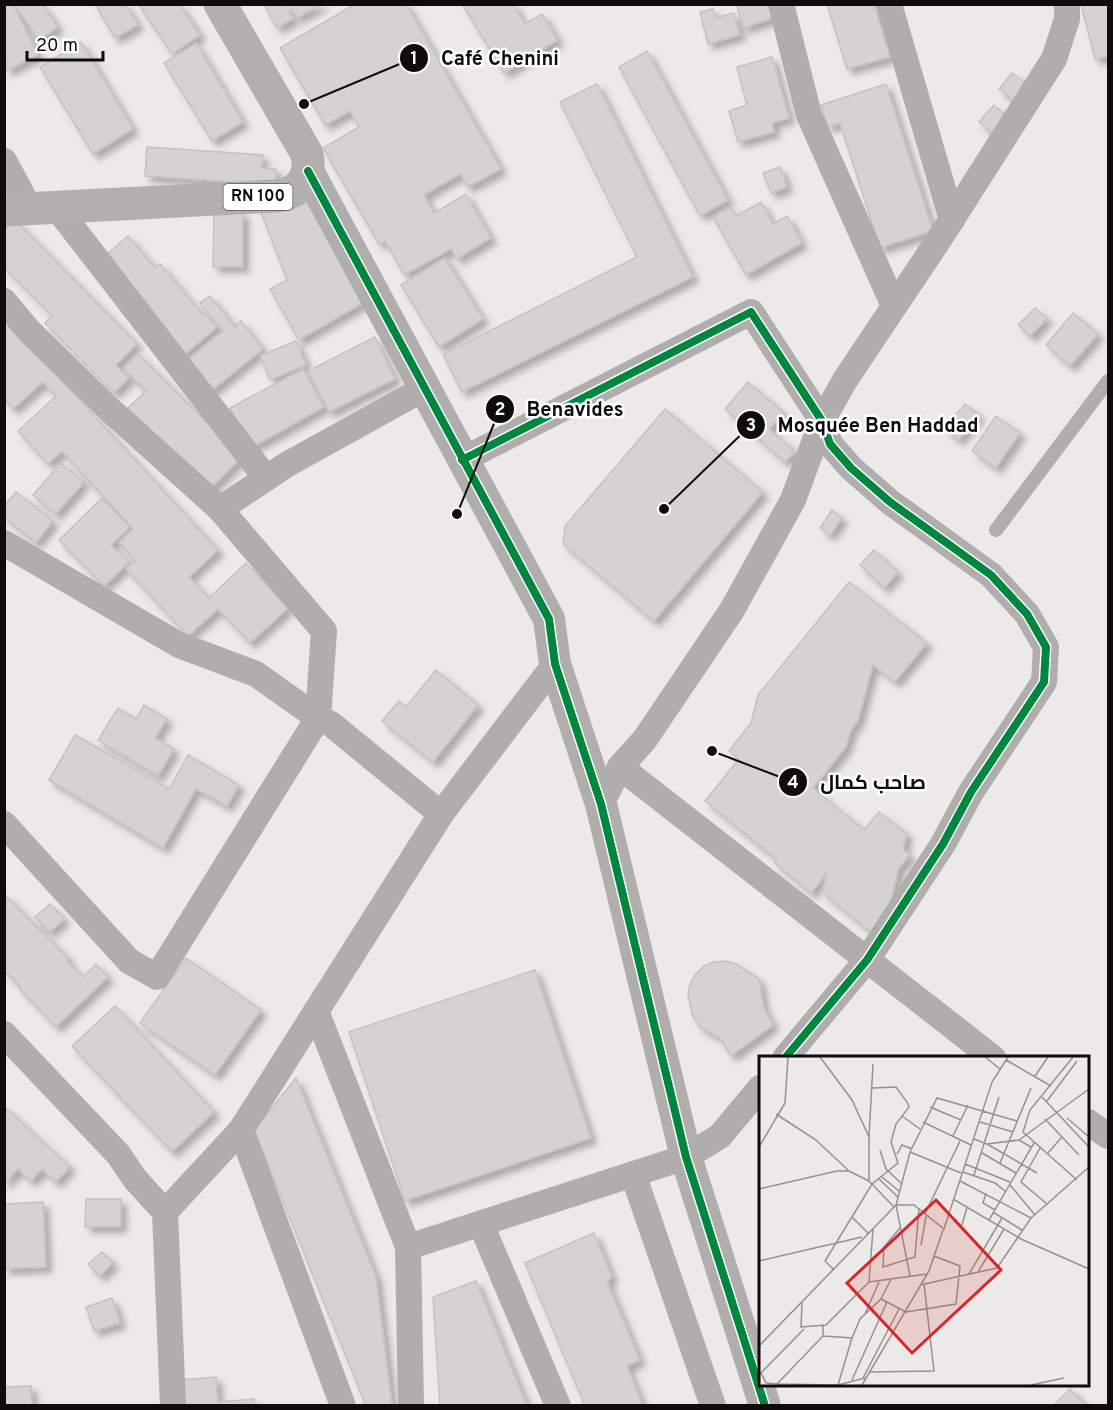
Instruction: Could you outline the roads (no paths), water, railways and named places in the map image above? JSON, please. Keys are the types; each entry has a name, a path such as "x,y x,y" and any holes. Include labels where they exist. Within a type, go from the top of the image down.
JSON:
{"main road":[{"name":"RN 100","path":"31,209 285,195 300,187 308,171 308,154 220,4"}],"street":[{"path":"781,4 809,115 894,306"},
{"path":"889,4 951,220"},
{"path":"601,804 620,767 645,739 732,610 793,500 822,421 845,380 951,220 1054,58 1067,19 1067,4"},
{"path":"4,161 31,209 266,478"},
{"path":"308,171 549,619 555,664 601,804 686,1158 765,1406"},
{"path":"4,301 28,330 109,410 220,508 324,631 318,718 157,978 129,961 4,824"},
{"path":"462,460 751,312 822,421 830,444 851,468 890,502 991,575 1027,614 1046,647 1044,682 972,792 943,844 867,960 787,1056"},
{"path":"220,508 285,465 425,388"},
{"path":"4,543 179,645 256,674 318,718 331,724 441,813"},
{"path":"165,1212 241,1130 441,813 555,664"},
{"path":"620,767 990,1056"},
{"path":"316,1011 408,1247 411,1406"},
{"path":"4,1034 118,1154 135,1179 165,1212 173,1406"},
{"path":"408,1247 686,1158 720,1136 759,1089"},
{"path":"1089,1123 1108,1136"},
{"path":"241,1130 343,1406"},
{"path":"633,1174 713,1406"},
{"path":"481,1224 558,1406"}],"lane":[{"path":"996,530 1108,381"}],"place":[{"name":"Café Chenini","path":"304,104"},
{"name":"Mosquée Ben Haddad","path":"664,509"},
{"name":"Benavides","path":"457,514"},
{"name":"صاحب كمال","path":"712,751"}]}
